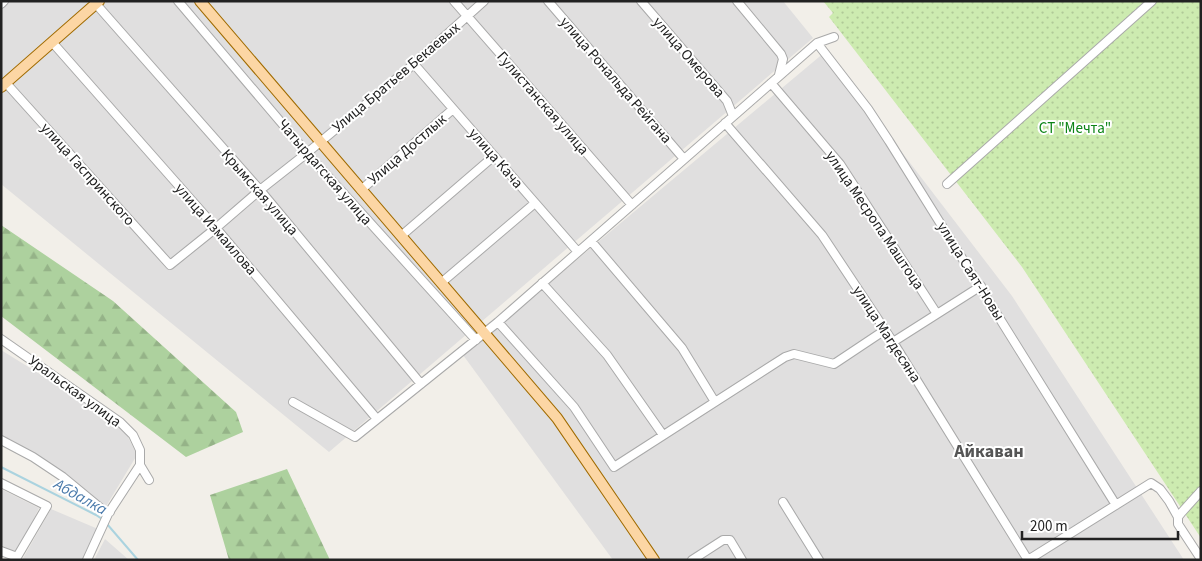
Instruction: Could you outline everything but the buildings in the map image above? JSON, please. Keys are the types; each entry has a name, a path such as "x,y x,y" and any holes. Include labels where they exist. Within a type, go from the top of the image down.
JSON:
{"main road":[{"path":"200,1 556,418 654,560"},
{"path":"4,85 98,2"}],"street":[{"path":"1,4 4,1"},
{"name":"Чатырдагская улица","path":"178,1 307,152 476,340"},
{"name":"Гулистанская улица","path":"454,1 632,205"},
{"name":"Улица Братьев Бекаевых","path":"170,265 414,64 484,1"},
{"name":"улица Рональда Рейгана","path":"548,1 684,159"},
{"name":"улица Омерова","path":"641,1 727,101 733,116"},
{"path":"737,1 781,54 783,59 779,76"},
{"path":"947,184 1152,1"},
{"name":"Крымская улица","path":"98,2 260,190 421,384"},
{"path":"292,402 355,437 498,322 817,43 834,37"},
{"name":"улица Измаилова","path":"52,42 216,228 377,419"},
{"name":"улица Саят-Новы","path":"817,43 868,109 981,286 1116,505"},
{"name":"улица Кача","path":"414,64 578,252"},
{"name":"улица Месропа Маштоца","path":"771,83 840,164 937,314"},
{"name":"улица Гаспринского","path":"4,85 170,265"},
{"name":"Улица Достлык","path":"361,190 453,109"},
{"name":"улица Магдесяна","path":"725,123 822,235 893,342 1028,560"},
{"path":"401,236 494,156"},
{"path":"441,283 535,203"},
{"path":"591,241 682,348 714,402"},
{"path":"542,284 607,355 663,435"},
{"path":"893,342 981,286"},
{"path":"498,322 574,407 614,467 785,357 794,354 834,364 885,330"},
{"name":"Уральская улица","path":"1,339 120,422 133,435 140,450 140,465"},
{"path":"1,440 41,462 109,513"},
{"path":"87,560 109,513 140,465 149,480"},
{"path":"1,483 47,506 17,557 1,551"},
{"path":"1028,560 1151,483 1160,489 1178,517 1178,524 1201,559"},
{"path":"1178,517 1201,491"},
{"path":"783,502 820,560"},
{"path":"692,560 722,540 730,540 742,560"}],"shaded area":[{"path":"1,1 783,1 813,38 329,452 1,184"},
{"path":"825,52 1012,296 1184,560 613,560 463,355"},
{"path":"1,350 122,425 137,455 105,508 67,475 1,438"},
{"path":"1,489 39,508 17,554 1,545"},
{"path":"51,509 98,529 83,560 22,560"},
{"path":"105,539 129,560 94,560"}],"green space":[{"name":"СТ \"Мечта\"","path":"823,1 1201,1 1201,538 1022,267 829,17 833,13"},
{"path":"1,225 113,301 236,412 243,432 186,457 1,316"},
{"path":"287,469 330,560 229,560 210,495"}],"waterway":[{"name":"Абдалка","path":"1,467 102,519"},
{"name":"Абдалка","path":"107,524 138,560"}],"district":[{"name":"Айкаван","path":"989,451"}]}
